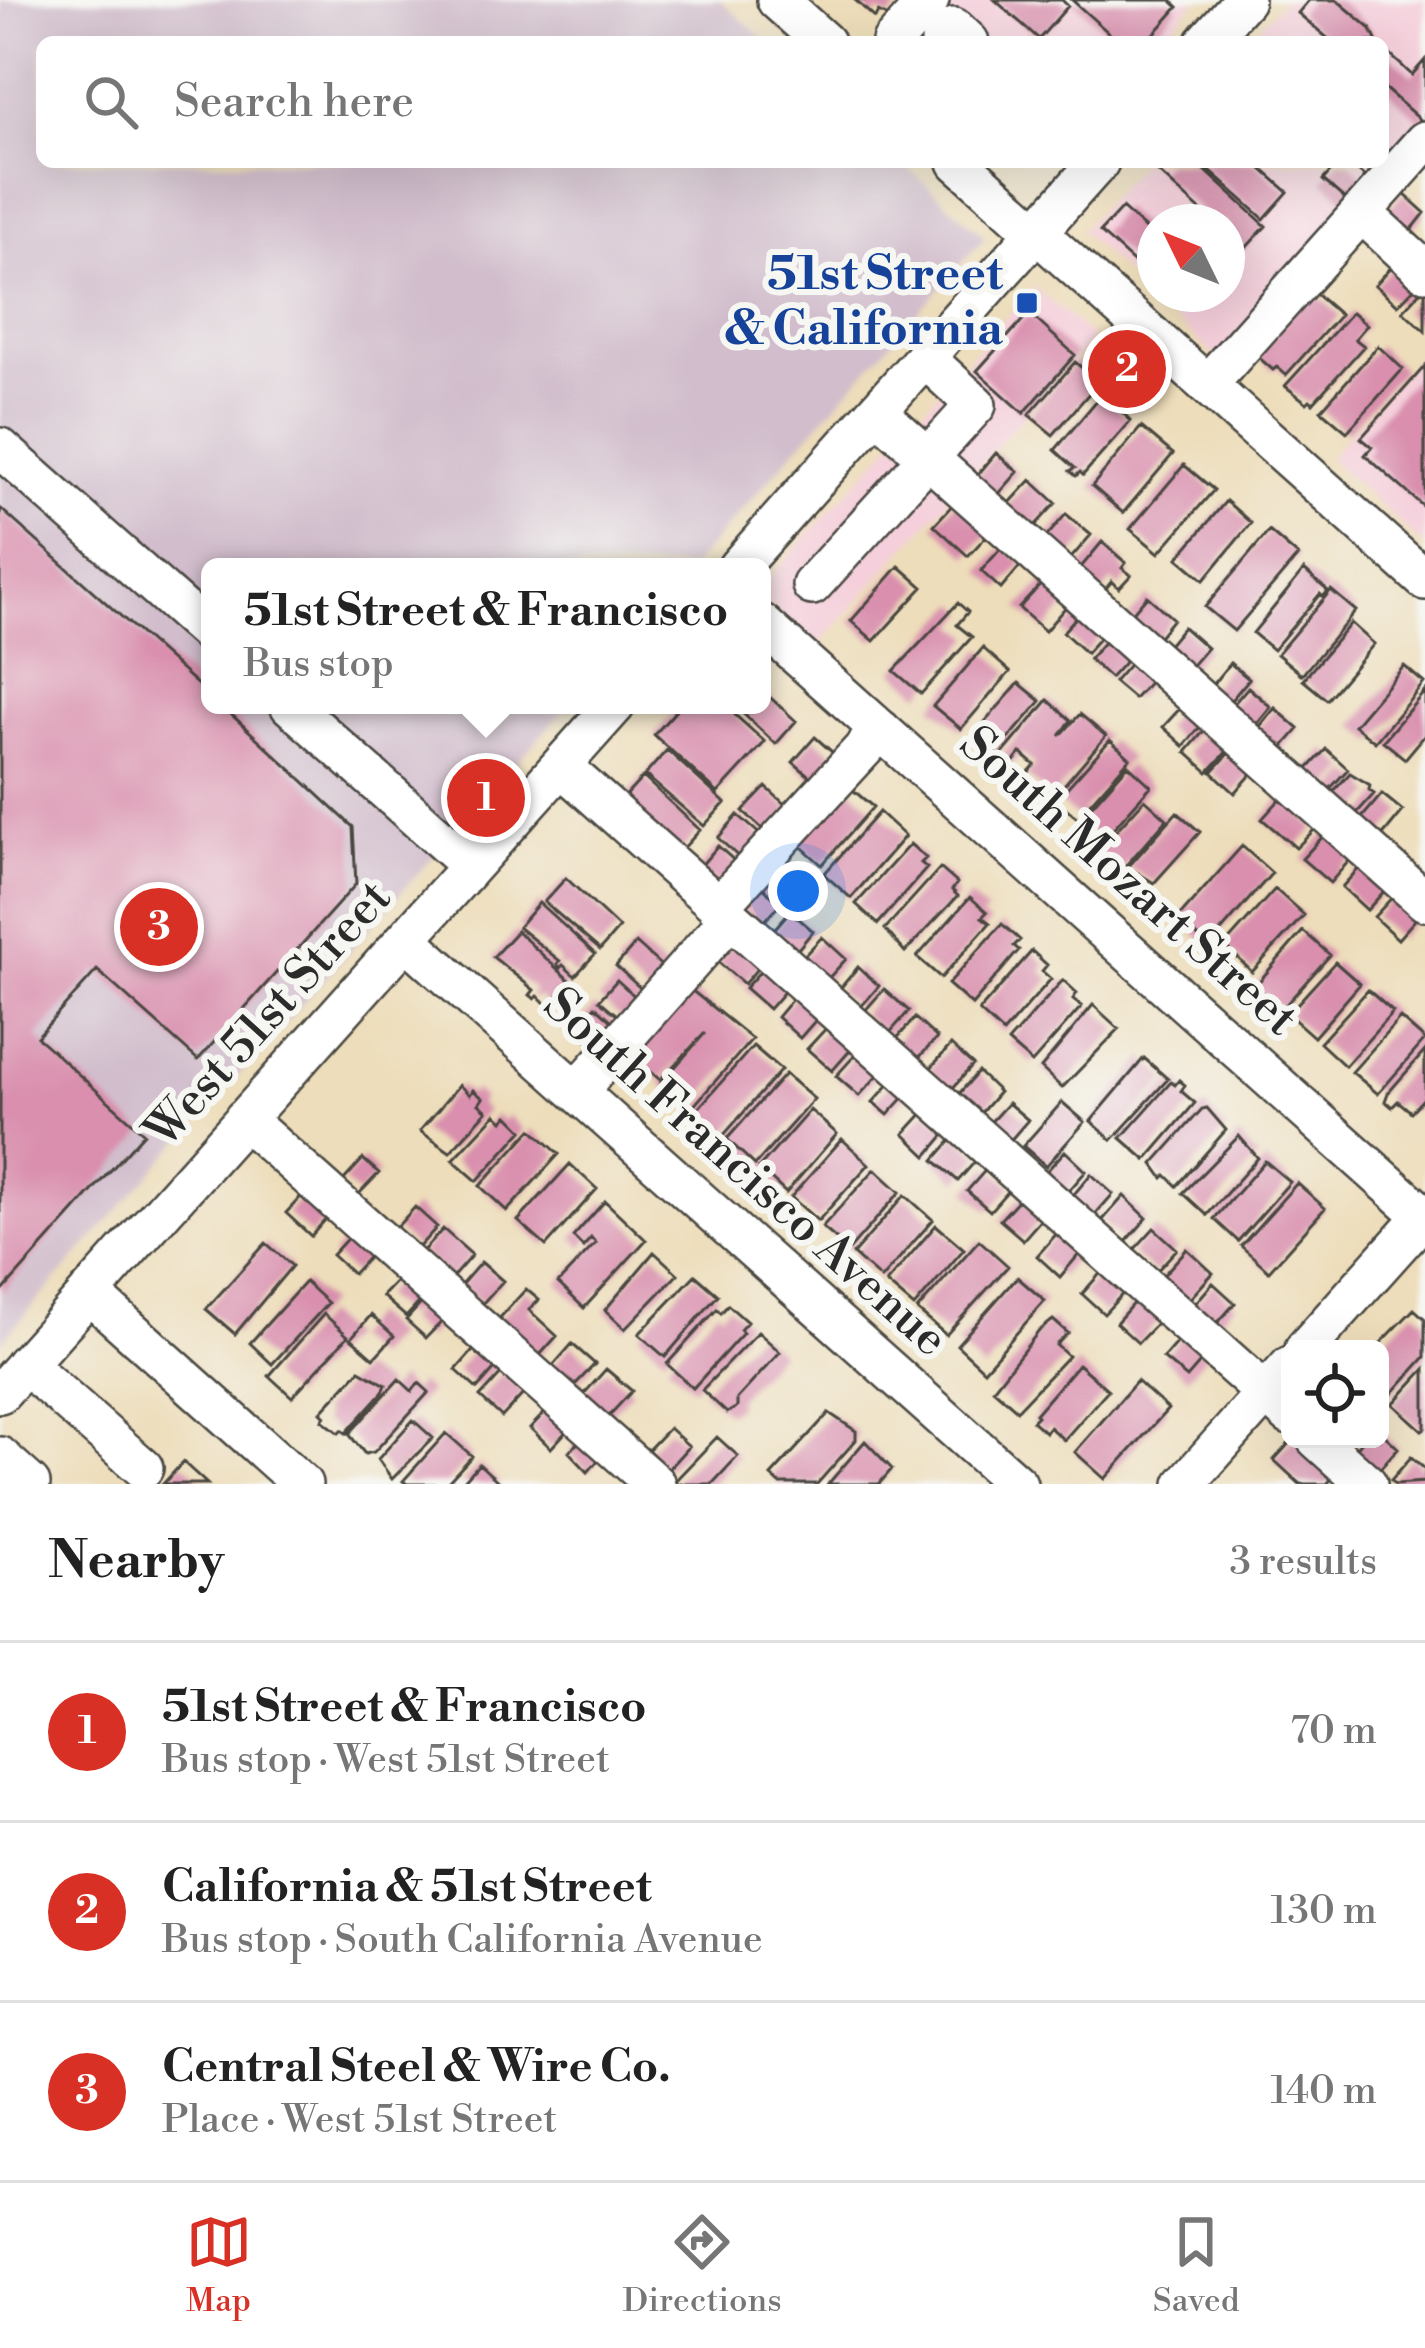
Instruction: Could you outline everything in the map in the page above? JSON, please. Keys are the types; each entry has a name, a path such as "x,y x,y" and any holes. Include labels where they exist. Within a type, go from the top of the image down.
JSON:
{"street":[{"path":"777,0 817,36"},
{"path":"897,36 929,0"},
{"path":"1211,36 1244,0"},
{"path":"1207,385 1425,141"},
{"path":"965,168 1425,580"},
{"path":"746,558 1094,168"},
{"path":"1361,212 1425,271"},
{"path":"812,585 976,405 925,358"},
{"path":"877,412 1425,901"},
{"path":"0,448 201,626"},
{"name":"South Mozart Street","path":"771,632 1425,1216"},
{"path":"300,714 471,866"},
{"name":"West 51st Street","path":"12,1378 607,714"},
{"path":"577,1091 880,730"},
{"path":"561,766 1281,1391"},
{"name":"South Francisco Avenue","path":"406,939 1017,1484"},
{"path":"244,1119 655,1484"},
{"path":"1313,1340 1425,1216"},
{"path":"89,1293 302,1484"},
{"path":"12,1378 143,1468"},
{"path":"1184,1484 1281,1393"},
{"path":"1327,1448 1367,1484"},
{"path":"0,1457 30,1484"}],"shaded area":[{"path":"0,0 720,0 760,36 36,36 36,168 908,168 985,237 699,558 201,558 201,714 560,714 0,1343"},
{"path":"929,0 1197,0 1164,36 897,36"},
{"path":"1284,0 1425,0 1425,141 1224,365 1167,312 1245,312 1245,204 1137,204 1137,284 1080,231 1136,168 1389,168 1389,36 1252,36"},
{"path":"1034,287 1093,338 816,648 771,607 771,576"},
{"path":"1425,349 1425,546 1328,458"}],"building":[{"path":"855,0 906,0 890,18 878,12 875,18"},
{"path":"995,0 1062,0 1068,6 1042,36 1036,36"},
{"path":"1072,0 1171,0 1178,7 1152,36 1112,36"},
{"path":"1309,0 1337,0 1374,36 1325,36 1298,13"},
{"path":"1389,54 1412,75 1425,60 1425,124 1389,92"},
{"path":"1160,168 1203,168 1242,204 1193,204 1157,171"},
{"path":"1207,168 1261,168 1288,192 1264,219"},
{"path":"1334,168 1355,168 1367,179 1347,201 1323,180"},
{"path":"1403,193 1425,213 1406,237 1383,215"},
{"path":"1245,207 1266,226 1245,249"},
{"path":"1122,208 1137,222 1137,265 1100,232"},
{"path":"1395,263 1419,283 1398,305 1375,285"},
{"path":"1425,287 1425,331 1403,311"},
{"path":"1310,289 1340,315 1286,375 1257,356"},
{"path":"1352,312 1367,325 1355,339 1364,346 1313,403 1307,403 1285,386"},
{"path":"1029,313 1075,355 1024,413 977,371"},
{"path":"1378,346 1403,369 1347,432 1321,410"},
{"path":"1075,362 1099,382 1053,435 1029,415"},
{"path":"1425,366 1425,508 1365,455 1372,447 1361,438"},
{"path":"1103,393 1131,421 1083,475 1076,476 1070,471 1075,468 1055,450"},
{"path":"1141,427 1173,454 1123,513 1092,486"},
{"path":"996,453 1018,472 996,497 975,478"},
{"path":"1184,465 1214,490 1159,553 1130,529"},
{"path":"1031,480 1056,503 1031,530 1006,507"},
{"path":"957,500 991,531 968,556 934,525"},
{"path":"1226,501 1251,523 1204,580 1178,558"},
{"path":"0,508 201,688 201,714 231,714 353,827 356,884 198,1060 97,970 37,1037 144,1133 0,1294"},
{"path":"1066,514 1091,535 1066,564 1041,543"},
{"path":"1269,531 1298,556 1234,631 1205,607"},
{"path":"1102,542 1126,563 1122,568 1131,575 1119,588 1112,581 1102,593 1077,572"},
{"path":"1003,546 1023,563 1001,589 981,571"},
{"path":"899,566 923,587 874,641 851,621"},
{"path":"1304,570 1328,591 1323,597 1320,594 1273,650 1253,633"},
{"path":"1045,580 1070,602 1045,631 1019,608"},
{"path":"1331,590 1356,611 1302,675 1277,654"},
{"path":"1147,596 1173,619 1156,640 1129,617"},
{"path":"958,603 968,612 957,625 972,637 921,694 894,671"},
{"path":"1081,612 1104,633 1086,653 1063,632"},
{"path":"1351,623 1374,644 1327,700 1303,680"},
{"path":"1183,627 1207,648 1187,671 1163,651"},
{"path":"1109,637 1130,656 1110,678 1089,659"},
{"path":"983,648 1010,672 961,729 933,706"},
{"path":"1134,659 1154,677 1134,699 1114,682"},
{"path":"1230,663 1249,679 1227,705 1208,690"},
{"path":"1404,666 1424,683 1375,742 1354,725"},
{"path":"1019,683 1041,701 992,758 970,739"},
{"path":"1248,687 1271,707 1253,729 1230,708"},
{"path":"1425,691 1425,735 1405,759 1383,741"},
{"path":"771,698 796,721 776,744 744,714 771,714"},
{"path":"1048,700 1071,720 1060,736 1080,714 1106,736 1052,799 1026,775 1035,765 1021,753 1011,765 1000,757"},
{"path":"1184,704 1204,722 1184,746 1163,727"},
{"path":"1275,708 1299,729 1280,751 1256,731"},
{"path":"673,714 734,714 765,742 718,793 654,735"},
{"path":"1209,725 1232,746 1208,772 1186,752"},
{"path":"815,737 839,758 816,782 793,762"},
{"path":"1110,740 1130,758 1082,812 1128,765 1151,786 1101,842 1089,831 1085,836 1076,828 1080,820 1056,800"},
{"path":"1233,749 1256,769 1235,793 1212,772"},
{"path":"1326,749 1348,769 1328,791 1306,771"},
{"path":"667,750 725,803 704,826 645,775"},
{"path":"1350,773 1370,785 1374,794 1356,814 1332,793"},
{"path":"643,777 700,830 680,852 621,801"},
{"path":"846,784 873,807 822,865 795,841"},
{"path":"766,787 790,809 768,834 743,811"},
{"path":"1382,794 1403,811 1380,839 1359,821"},
{"path":"1282,797 1316,828 1296,848 1262,819"},
{"path":"1145,799 1167,819 1120,872 1097,851"},
{"path":"879,812 905,836 851,898 824,874"},
{"path":"1177,812 1200,832 1154,883 1128,867"},
{"path":"738,815 764,838 743,861 718,838"},
{"path":"1327,832 1354,855 1330,883 1302,859"},
{"path":"910,844 926,858 921,863 927,868 878,924 856,904"},
{"path":"718,846 739,865 720,887 698,869"},
{"path":"1242,846 1272,873 1208,946 1178,918"},
{"path":"1362,865 1387,888 1367,910 1342,887"},
{"path":"940,868 957,883 952,890 958,896 905,952 885,929"},
{"path":"566,878 619,928 600,950 544,902"},
{"path":"759,884 780,904 760,926 739,906"},
{"path":"1275,889 1304,915 1252,972 1225,945"},
{"path":"1398,891 1422,912 1398,939 1374,917"},
{"path":"970,897 987,912 982,917 990,923 941,978 917,957"},
{"path":"539,903 595,954 575,976 563,965 560,968 560,961 518,927"},
{"path":"790,911 813,931 793,955 770,934"},
{"path":"1002,924 1020,940 1014,946 1019,950 972,1005 948,984"},
{"path":"517,931 570,981 549,1007 530,995 534,990 493,957"},
{"path":"1303,931 1330,955 1282,1009 1255,986"},
{"path":"822,937 846,959 826,981 801,959"},
{"path":"737,939 763,962 744,984 718,962"},
{"path":"636,943 668,972 648,995 616,966"},
{"path":"1032,951 1047,965 1042,971 1051,979 1003,1033 979,1011"},
{"path":"1335,962 1360,984 1314,1037 1288,1014"},
{"path":"766,965 789,986 769,1009 745,988"},
{"path":"858,967 879,986 859,1009 838,991"},
{"path":"617,980 641,1002 624,1021 599,1000"},
{"path":"1063,980 1077,993 1073,999 1082,1006 1032,1063 1008,1042"},
{"path":"690,989 752,1039 691,1109 661,1083 705,1033 660,1080 631,1054"},
{"path":"884,989 909,1011 887,1036 862,1014"},
{"path":"1368,990 1393,1012 1345,1066 1320,1043"},
{"path":"798,992 822,1013 800,1038 777,1017"},
{"path":"1093,1005 1119,1029 1062,1088 1041,1068"},
{"path":"595,1006 620,1028 599,1050 575,1029"},
{"path":"915,1018 937,1038 914,1063 892,1044"},
{"path":"1400,1018 1425,1040 1378,1094 1352,1072"},
{"path":"830,1024 854,1046 832,1071 807,1049"},
{"path":"951,1045 973,1065 951,1090 929,1070"},
{"path":"753,1046 781,1070 723,1136 695,1112"},
{"path":"1425,1051 1425,1097 1411,1112 1398,1101 1392,1107 1385,1101 1388,1093"},
{"path":"856,1054 879,1074 859,1096 836,1076"},
{"path":"1144,1058 1168,1079 1112,1140 1091,1121"},
{"path":"978,1072 999,1092 979,1115 958,1095"},
{"path":"785,1074 814,1099 755,1165 727,1139"},
{"path":"893,1080 908,1093 888,1115 873,1102"},
{"path":"1179,1080 1185,1085 1181,1091 1195,1103 1146,1160 1121,1138 1171,1082 1175,1085"},
{"path":"459,1085 483,1098 479,1104 487,1111 450,1152 420,1131"},
{"path":"1062,1102 1085,1122 1046,1166 1023,1146"},
{"path":"1008,1103 1028,1120 1008,1143 988,1125"},
{"path":"1207,1108 1226,1130 1177,1186 1153,1164"},
{"path":"810,1110 837,1134 786,1193 759,1168"},
{"path":"926,1110 949,1130 927,1156 904,1134"},
{"path":"496,1114 503,1121 508,1115 523,1130 477,1181 453,1160"},
{"path":"532,1129 559,1154 507,1211 480,1186"},
{"path":"956,1135 980,1156 958,1181 934,1160"},
{"path":"1239,1136 1258,1158 1207,1215 1183,1193"},
{"path":"842,1139 869,1164 818,1221 791,1197"},
{"path":"1065,1151 1086,1171 1066,1194 1044,1174"},
{"path":"363,1159 379,1173 358,1195 343,1181"},
{"path":"1265,1161 1290,1182 1238,1241 1214,1219"},
{"path":"570,1164 597,1189 546,1246 518,1221"},
{"path":"989,1166 1012,1186 990,1211 967,1191"},
{"path":"875,1169 900,1192 849,1250 822,1227"},
{"path":"1091,1174 1113,1194 1092,1218 1070,1199"},
{"path":"1297,1183 1325,1208 1269,1271 1241,1246"},
{"path":"308,1189 333,1211 311,1236 286,1213"},
{"path":"905,1195 933,1220 881,1279 853,1254"},
{"path":"1124,1196 1147,1218 1125,1243 1102,1221"},
{"path":"1021,1197 1044,1216 1023,1240 1000,1220"},
{"path":"605,1201 646,1240 584,1308 558,1283 596,1243 591,1238 583,1247 573,1237"},
{"path":"415,1207 437,1227 417,1249 395,1229"},
{"path":"936,1225 964,1249 914,1307 886,1283"},
{"path":"1154,1228 1177,1249 1155,1273 1131,1253"},
{"path":"443,1229 472,1255 451,1279 421,1253"},
{"path":"355,1230 376,1249 353,1274 332,1255"},
{"path":"1058,1232 1081,1252 1060,1277 1037,1256"},
{"path":"979,1240 1008,1266 946,1335 917,1310"},
{"path":"266,1243 292,1266 235,1334 206,1309"},
{"path":"1187,1249 1213,1273 1186,1303 1160,1279"},
{"path":"654,1252 678,1274 625,1329 605,1310"},
{"path":"481,1262 503,1281 482,1304 461,1285"},
{"path":"1105,1268 1128,1288 1104,1314 1082,1294"},
{"path":"403,1274 426,1295 406,1317 382,1296"},
{"path":"695,1275 718,1295 665,1357 639,1334"},
{"path":"1017,1277 1045,1301 984,1370 957,1345"},
{"path":"305,1282 328,1303 272,1364 250,1343"},
{"path":"1213,1283 1235,1303 1215,1326 1193,1306"},
{"path":"526,1289 539,1300 529,1310 557,1336 538,1357 498,1320"},
{"path":"427,1297 448,1315 426,1338 406,1320"},
{"path":"1136,1300 1160,1320 1138,1343 1116,1323"},
{"path":"728,1305 747,1322 740,1330 743,1333 693,1388 667,1364 717,1309 721,1313"},
{"path":"1414,1309 1425,1319 1425,1357 1389,1397 1389,1340 1384,1340"},
{"path":"324,1314 348,1336 292,1397 269,1376"},
{"path":"371,1315 394,1336 374,1358 351,1338"},
{"path":"1053,1320 1068,1333 1056,1345 1068,1356 1017,1410 993,1389"},
{"path":"758,1332 780,1352 737,1399 737,1407 727,1413 702,1390"},
{"path":"1183,1335 1206,1356 1187,1378 1163,1358"},
{"path":"479,1344 500,1363 477,1389 456,1370"},
{"path":"572,1344 595,1364 572,1388 550,1369"},
{"path":"1078,1364 1108,1390 1064,1440 1032,1421"},
{"path":"606,1369 632,1391 608,1417 583,1395"},
{"path":"1425,1369 1425,1428 1422,1430 1393,1404"},
{"path":"360,1370 386,1385 346,1433 339,1433 322,1420 321,1412"},
{"path":"502,1373 524,1393 502,1417 480,1397"},
{"path":"399,1379 412,1391 419,1383 429,1392 374,1452 365,1454 349,1434"},
{"path":"1137,1381 1168,1409 1105,1479 1075,1452"},
{"path":"552,1405 573,1424 551,1448 530,1428"},
{"path":"829,1413 856,1431 856,1440 817,1484 780,1484 771,1476"},
{"path":"413,1420 433,1438 392,1479 378,1459"},
{"path":"669,1428 689,1446 668,1469 648,1450"},
{"path":"588,1432 608,1449 588,1472 569,1452"},
{"path":"446,1433 472,1456 446,1484 403,1481"},
{"path":"717,1437 738,1456 712,1484 672,1484"},
{"path":"1389,1440 1398,1448 1377,1472 1354,1451 1389,1448"},
{"path":"865,1441 892,1469 879,1484 828,1484"},
{"path":"1285,1448 1310,1448 1335,1475 1327,1484 1300,1484 1274,1460"},
{"path":"1411,1457 1425,1469 1425,1482 1395,1484 1391,1480"},
{"path":"183,1462 207,1484 163,1484"},
{"path":"479,1464 501,1484 461,1484"}],"place":[{"name":"51st Street & California","path":"1027,303"},
{"name":"California & 51st Street","path":"1127,369"},
{"name":"51st Street & Francisco","path":"486,798"},
{"name":"Central Steel & Wire Co.","path":"159,927"}]}
